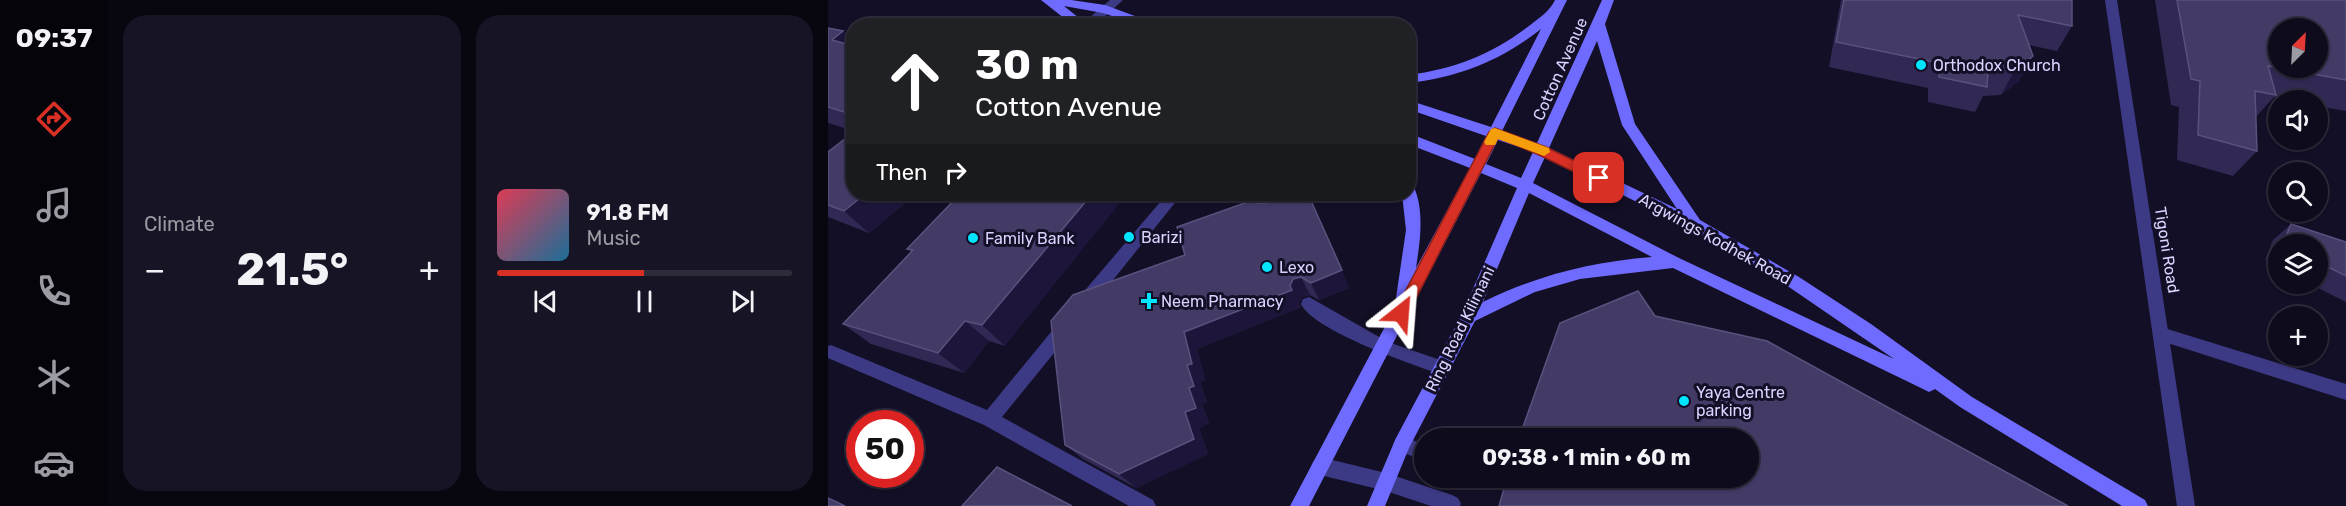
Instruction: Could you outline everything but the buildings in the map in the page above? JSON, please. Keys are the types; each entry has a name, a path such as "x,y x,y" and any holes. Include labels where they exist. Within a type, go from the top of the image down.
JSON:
{"main road":[{"path":"1048,0 1105,9 1132,18"},
{"path":"1048,0 1074,18"},
{"name":"Cotton Avenue","path":"1542,150 1608,0"},
{"path":"1416,78 1436,77 1473,66 1505,51 1559,5"},
{"name":"Cotton Avenue","path":"1478,166 1559,5"},
{"path":"1599,24 1618,96 1629,125 1695,225"},
{"name":"Argwings Kodhek Road","path":"1416,107 1542,150 1695,225 1803,288 1865,329 1966,402 2139,506"},
{"name":"Argwings Kodhek Road","path":"1416,141 1525,184 1674,262 1966,402"},
{"name":"Ring Road Kilimani","path":"1376,506 1402,444 1468,316 1542,150"},
{"path":"1299,506 1478,166"},
{"path":"1401,313 1411,250 1412,201"},
{"path":"1468,316 1558,278 1617,266 1674,262"}],"street":[{"path":"1094,18 1117,0"},
{"name":"Tigoni Road","path":"2111,0 2187,506"},
{"path":"990,419 1169,201"},
{"path":"1309,304 1321,315 1383,347 1443,368"},
{"path":"2161,334 2346,392"},
{"path":"831,352 990,419 1148,506"},
{"path":"1402,444 1414,449"},
{"path":"1320,466 1386,482 1452,504 1451,506"}],"slow traffic":[{"path":"1490,142 1495,132 1544,152"}],"place":[{"name":"Orthodox Church","path":"1921,65"},
{"name":"Barizi","path":"1129,237"},
{"name":"Family Bank","path":"973,238"},
{"name":"Lexo","path":"1267,267"},
{"name":"Neem Pharmacy","path":"1149,301"},
{"name":"Yaya Centre parking","path":"1684,401"}],"route":[{"path":"1401,313 1495,132 1542,150 1599,178"}]}
